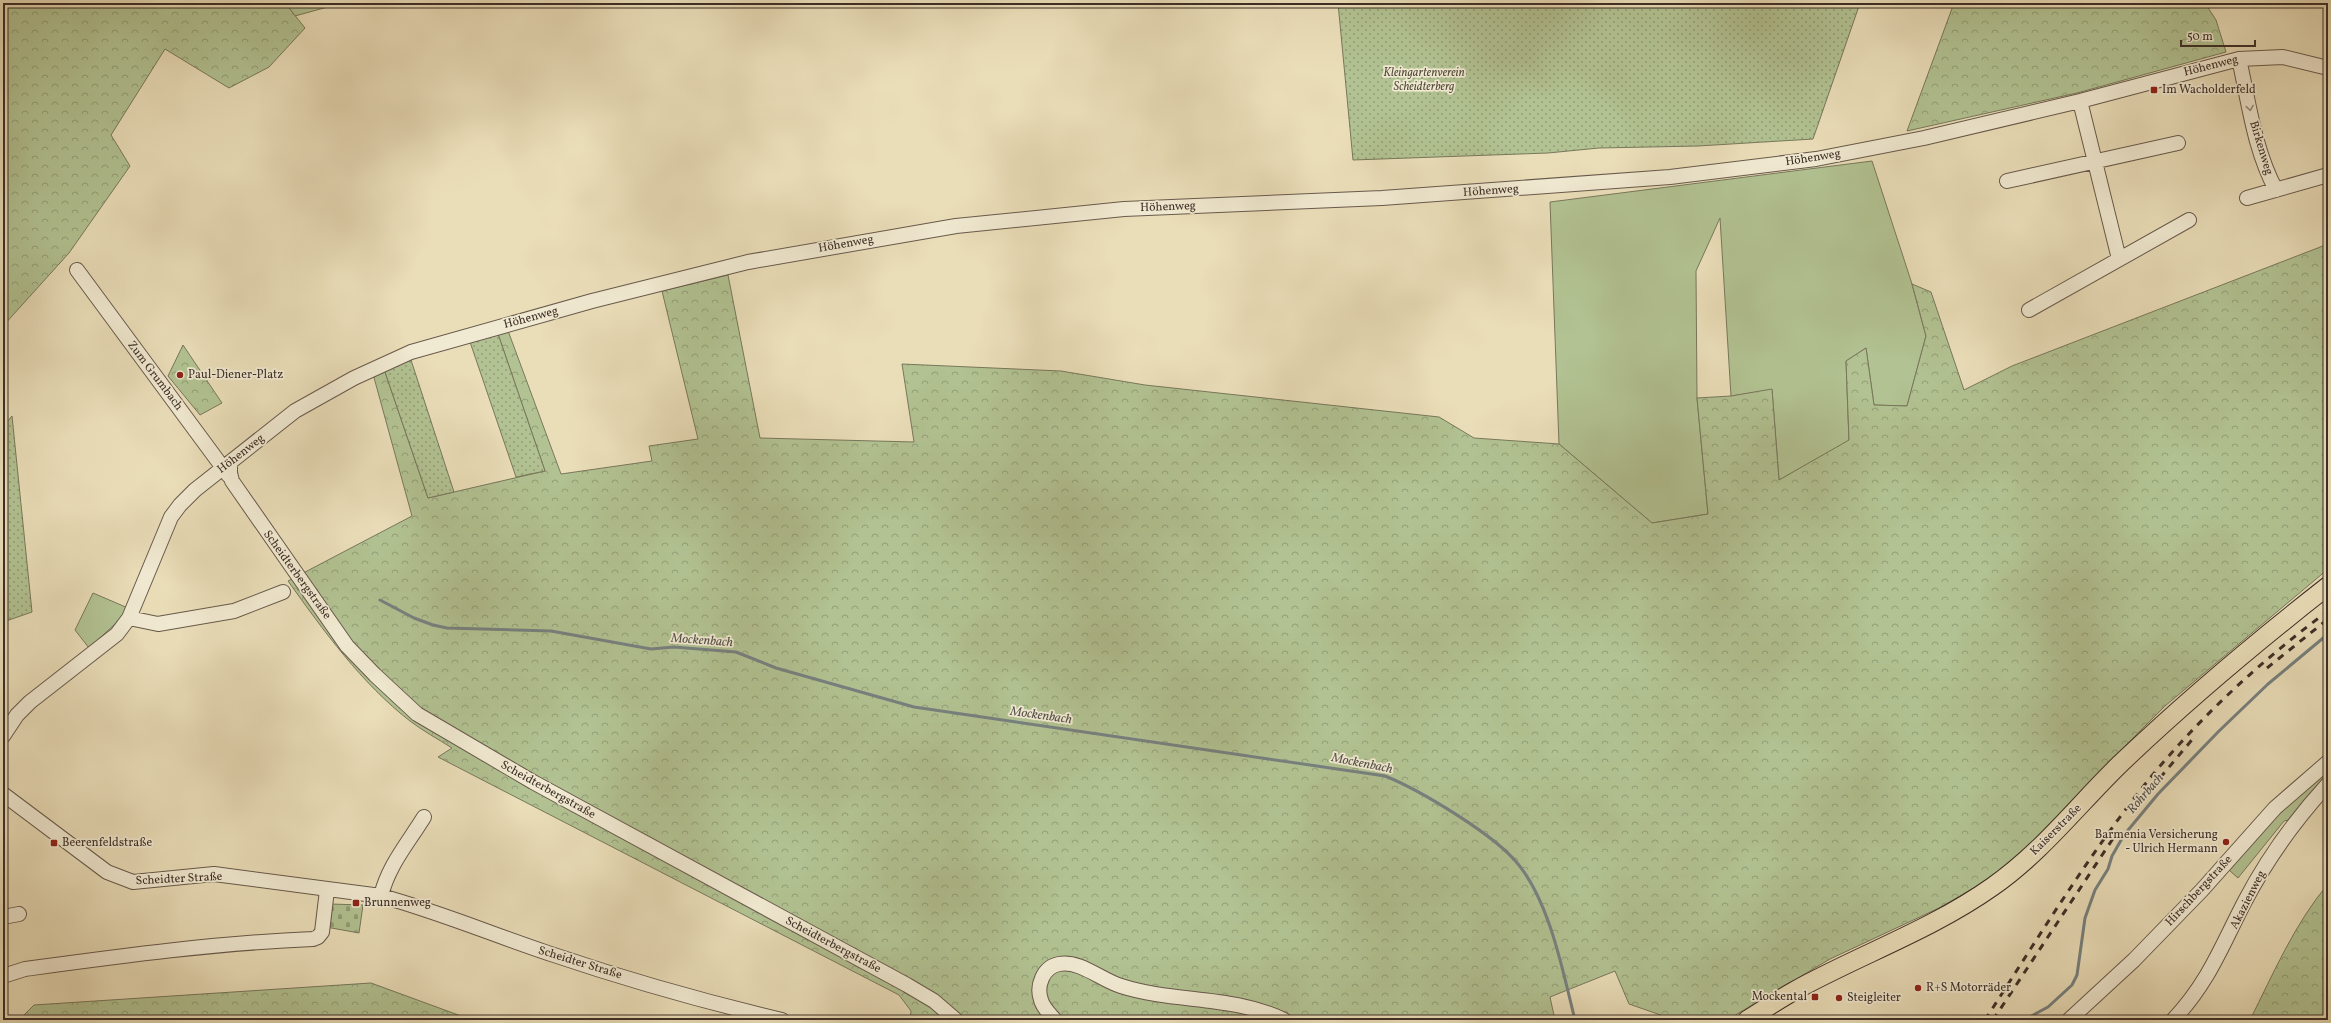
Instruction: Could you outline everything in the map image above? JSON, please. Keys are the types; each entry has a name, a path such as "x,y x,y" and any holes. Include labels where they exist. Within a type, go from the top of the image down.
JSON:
{"main road":[{"name":"Kaiserstraße","path":"1747,1020 1793,991 1952,912 1993,887 2049,840 2117,768 2172,715 2226,668 2328,586"}],"street":[{"name":"Höhenweg","path":"3,736 22,709 117,634 129,618 171,517 186,498 313,400 374,368 411,352 592,301 740,264 815,249 956,226 1124,209 1382,198 1670,177 1816,159 1924,138 2080,101 2239,58 2282,57 2328,68"},
{"name":"Birkenweg","path":"2239,58 2253,131 2267,172 2276,190"},
{"path":"2080,101 2119,259"},
{"path":"2008,181 2178,143"},
{"name":"Birkenweg","path":"2247,198 2328,174"},
{"path":"2029,310 2189,220"},
{"name":"Zum Grumbach","path":"77,270 227,465 232,481"},
{"name":"Scheidterbergstraße","path":"232,481 348,646 374,675 417,714 533,782 907,985 934,1001 956,1020"},
{"path":"129,618 158,624 234,611 283,592"},
{"name":"Hirschbergstraße","path":"2069,1020 2134,960 2197,895 2275,808 2328,762"},
{"name":"Akazienweg","path":"2173,1020 2213,968 2261,873 2314,799 2328,784"},
{"name":"Scheidter Straße","path":"3,794 107,872 124,880 142,882 214,874 382,896 555,956 723,1005 782,1020"},
{"path":"382,896 386,877 424,817"},
{"path":"3,976 26,969 206,945 313,939 318,937 322,932 328,890"},
{"path":"3,917 19,914"},
{"path":"1055,1020 1043,1005 1039,993 1041,981 1048,969 1053,966 1066,964 1076,965 1112,983 1132,989 1249,1008 1284,1020"},
{"path":"1039,993 1064,1020"}],"green space":[{"path":"3,3 285,3 305,28 269,67 229,88 165,49 111,135 130,166 69,253 3,326"},
{"path":"285,3 342,3 295,16"},
{"name":"Kleingartenverein Scheidterberg","path":"1338,3 1860,3 1813,139 1698,146 1599,148 1548,153 1353,160"},
{"path":"1954,3 2205,3 2216,20 2226,52 2077,93 1907,131"},
{"path":"1872,161 1912,284 1926,336 1907,406 1874,405 1866,348 1846,361 1849,441 1779,480 1772,390 1731,396 1720,218 1696,271 1697,398 1708,514 1652,523 1559,444 1550,202"},
{"path":"2328,244 2328,569 2165,706 2110,761 2042,834 1986,881 1939,908 1830,959 1727,1020 1675,1020 1629,1004 1615,971 1550,997 1555,1020 910,1020 911,1011 899,995 438,757 452,748 410,721 376,690 344,656 288,581 412,516 373,374 384,369 428,498 545,471 497,331 507,328 561,474 652,461 649,446 698,439 662,291 728,275 760,438 914,442 902,364 1061,371 1145,385 1439,417 1474,438 1559,444 1652,523 1708,514 1697,398 1731,396 1772,389 1779,480 1849,440 1846,361 1866,348 1874,405 1907,406 1926,336 1912,284 1931,292 1964,390 2012,366"},
{"path":"497,331 545,471 516,477 469,339"},
{"path":"183,345 222,403 200,415 168,376"},
{"path":"410,357 454,492 428,498 384,369"},
{"path":"12,416 32,612 3,622 3,427"},
{"path":"93,593 128,608 115,624 89,648 75,630"},
{"path":"2328,771 2328,779 2292,819 2284,821 2238,878 2229,870 2288,804"},
{"path":"2328,884 2328,1020 2250,1020 2295,932 2316,899"},
{"path":"330,904 363,905 359,933 326,927"},
{"path":"371,983 472,1020 19,1020 34,1005"}],"waterway":[{"name":"Mockenbach","path":"380,600 414,618 447,628 551,631 651,649 674,647 736,652 776,668 914,707 1385,776 1456,814 1507,852 1518,864 1539,898 1547,918 1560,960 1575,1020"},
{"name":"Rohrbach","path":"2024,1020 2048,1007 2072,985 2077,975 2085,918 2095,890 2108,869 2112,856 2124,835 2158,794 2219,731 2268,684 2328,634"}],"railway":[{"path":"1985,1020 2085,866 2150,778 2190,732 2234,689 2304,629 2328,611"},
{"path":"2267,668 2328,619"},
{"path":"2133,810 2196,735"},
{"path":"1993,1020 2118,831"}],"place":[{"name":"Im Wacholderfeld","path":"2154,90"},
{"name":"Paul-Diener-Platz","path":"180,375"},
{"name":"Barmenia Versicherung - Ulrich Hermann","path":"2226,842"},
{"name":"Beerenfeldstraße","path":"54,843"},
{"name":"Brunnenweg","path":"356,903"},
{"name":"R+S Motorräder","path":"1918,988"},
{"name":"Mockental","path":"1815,997"},
{"name":"Steigleiter","path":"1839,998"}]}
